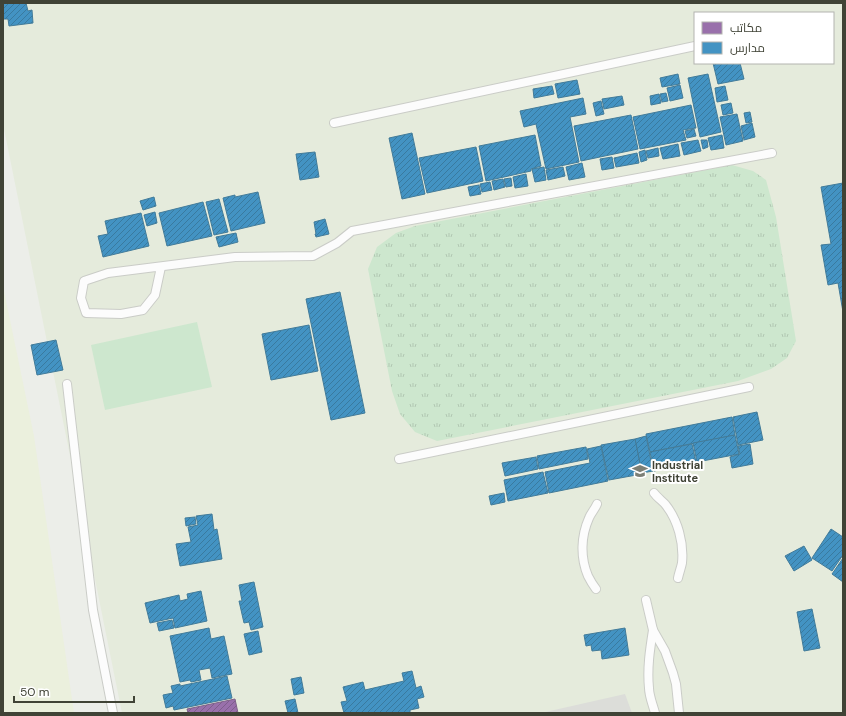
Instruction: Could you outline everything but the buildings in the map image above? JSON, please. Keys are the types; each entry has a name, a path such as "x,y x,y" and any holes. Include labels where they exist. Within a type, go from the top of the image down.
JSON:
{"lane":[{"path":"334,123 694,46"},
{"path":"161,266 155,296 143,310 122,314 86,313 81,298 84,281 108,274 161,266 235,257 313,256 337,243 352,231 772,153"},
{"path":"67,384 93,610 113,713"},
{"path":"399,459 749,387"},
{"path":"654,493 665,504 674,517 679,532 682,548 682,563 678,578"},
{"path":"596,589 588,576 582,546 584,532 589,517 597,504"},
{"path":"646,600 653,630 665,651 673,673 676,684 679,713"},
{"path":"653,630 650,654 649,690 655,713"}],"shaded area":[{"path":"3,3 843,3 843,713 122,713 3,124"},
{"path":"3,286 34,436 74,713 3,713"},
{"path":"625,694 632,713 541,713"}],"green space":[{"path":"732,165 753,171 766,180 776,217 796,341 787,358 771,369 738,381 437,441 415,432 400,414 392,391 368,269 377,247 396,233 415,226"},
{"path":"197,322 212,387 105,410 91,345"}],"place":[{"name":"Industrial Institute","path":"640,471"}]}
